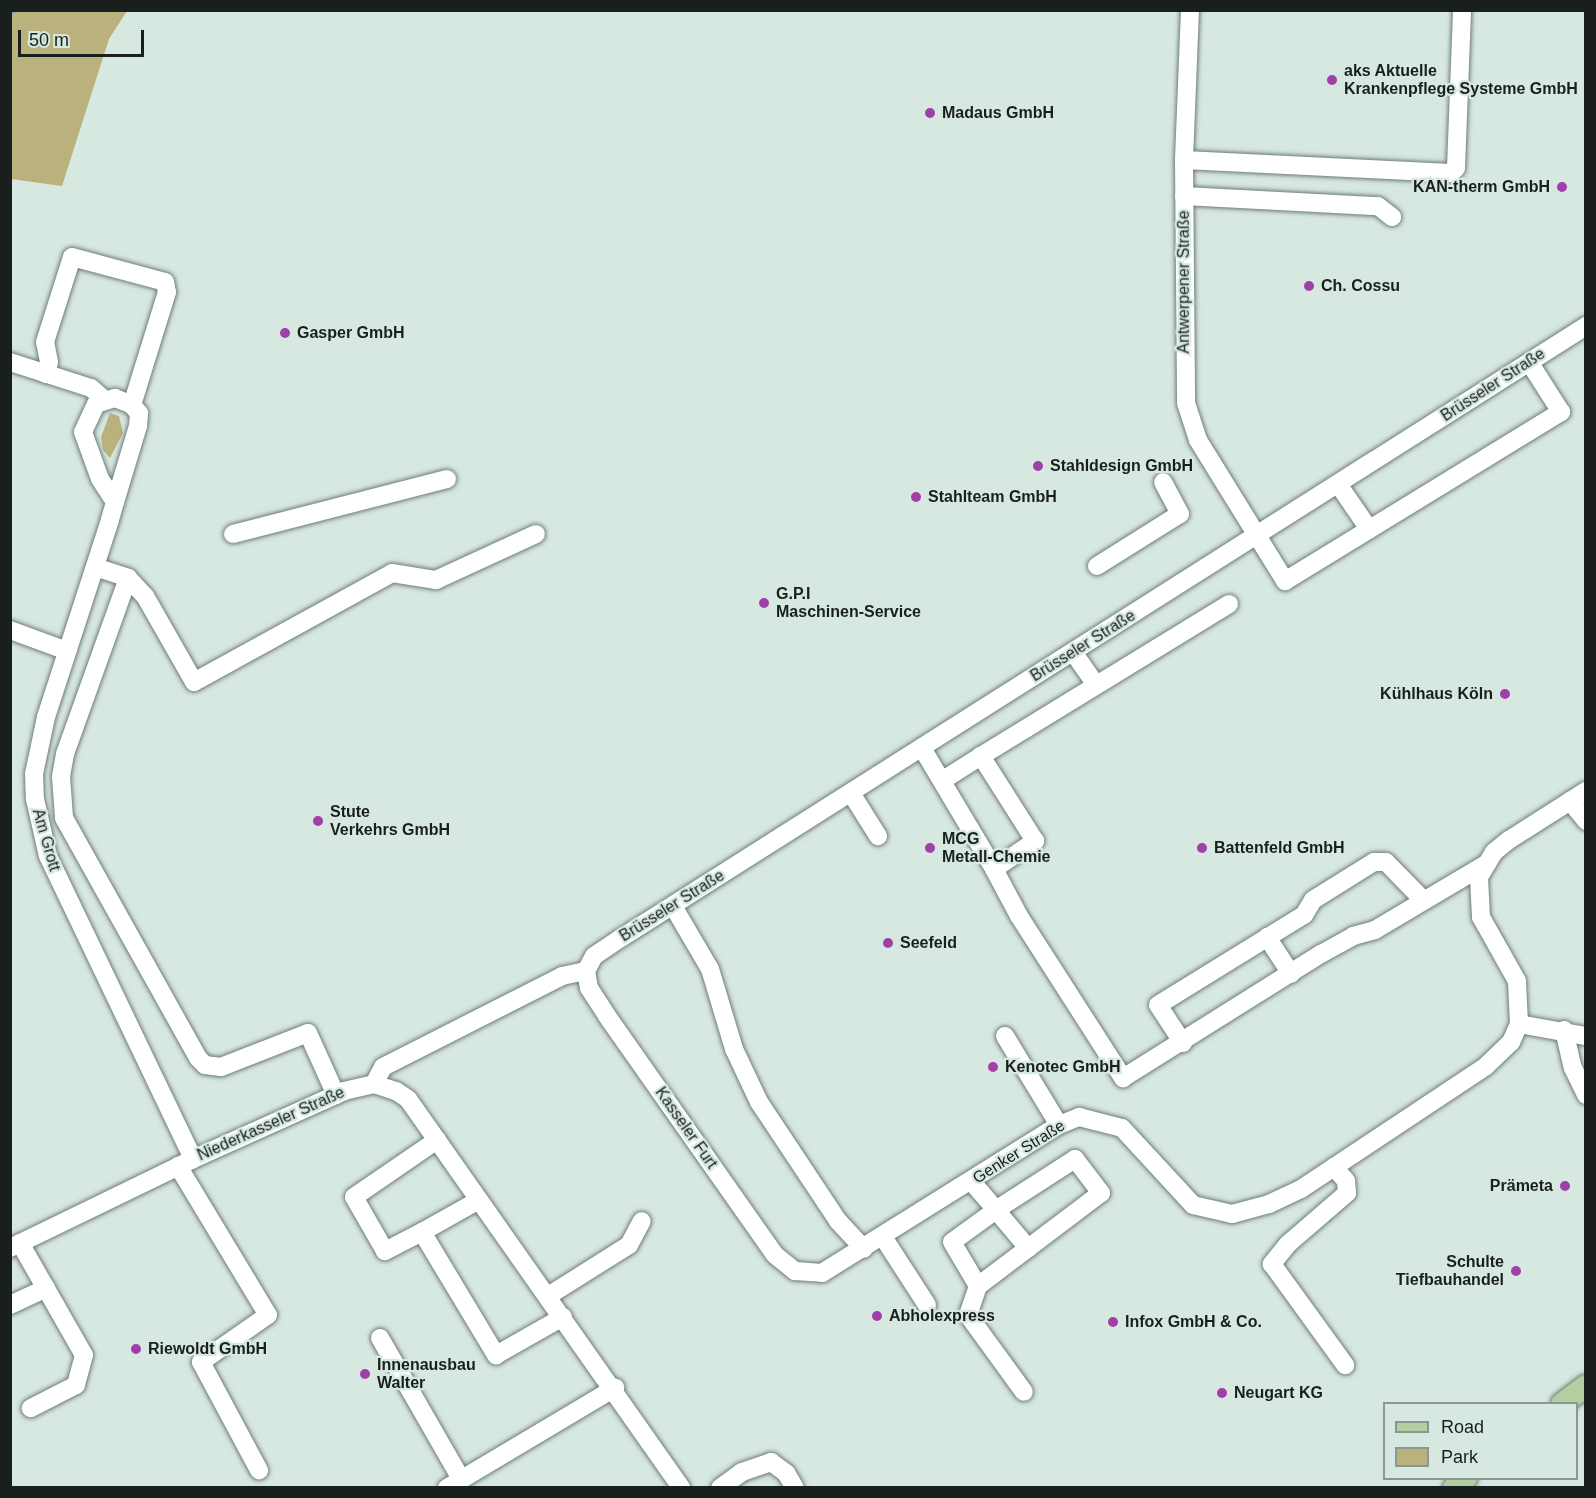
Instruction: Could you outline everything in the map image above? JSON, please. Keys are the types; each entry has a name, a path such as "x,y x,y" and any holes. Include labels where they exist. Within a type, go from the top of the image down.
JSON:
{"main road":[{"path":"1565,1402 1586,1386"}],"street":[{"name":"Antwerpener Straße","path":"1190,10 1184,160 1186,403 1198,440 1285,581 1369,529"},
{"path":"1184,160 1451,173 1456,168 1462,10"},
{"path":"1184,196 1378,206 1392,218"},
{"path":"46,374 49,362 45,342 72,257 165,282 167,292 132,405 116,398 96,404 87,416 83,432 100,479 115,502"},
{"name":"Brüsseler Straße","path":"586,971 594,956 1586,326"},
{"path":"10,362 91,388 105,400"},
{"path":"1338,484 1369,529 1561,412 1529,362"},
{"name":"Am Grott","path":"132,405 139,413 138,426 67,651 34,774 38,822 62,888 185,1162 268,1314 201,1362 259,1470"},
{"path":"233,534 447,479"},
{"path":"1097,566 1180,514 1163,482"},
{"path":"95,567 128,578 145,596 194,682 392,573 436,580 536,534"},
{"path":"128,578 65,754 61,776 64,818 198,1058 205,1065 221,1067 308,1033 336,1095"},
{"path":"943,780 1229,604"},
{"path":"10,630 67,651"},
{"path":"1073,652 1096,685"},
{"path":"922,748 943,780 1037,945 1123,1078 1353,936 1376,930 1486,864 1509,840 1586,791"},
{"path":"981,756 1035,841 994,869"},
{"path":"851,793 878,836"},
{"path":"1570,801 1586,821"},
{"path":"1183,1043 1158,1005 1304,915 1313,900 1374,862 1386,861 1424,901"},
{"path":"1486,864 1478,885 1480,910 1516,981 1519,1024 1564,1030 1586,1036"},
{"path":"673,906 710,969 734,1048 759,1102 838,1221 864,1249"},
{"path":"1267,937 1291,974"},
{"path":"586,971 562,976 383,1067 374,1084 408,1099 615,1388 681,1488"},
{"name":"Kasseler Furt","path":"586,971 589,988 607,1016 775,1255 802,1273"},
{"name":"Genker Straße","path":"802,1273 822,1273 864,1249 1059,1125 1088,1118 1122,1128 1179,1194 1193,1205 1215,1213 1232,1214 1269,1204 1334,1167 1486,1066 1511,1042 1519,1024"},
{"path":"1564,1030 1573,1068 1586,1095"},
{"path":"1005,1036 1059,1125"},
{"name":"Niederkasseler Straße","path":"15,1246 185,1162 336,1095 374,1084"},
{"path":"437,1140 354,1197 385,1251 479,1200"},
{"path":"978,1286 952,1242 996,1210 1075,1159 1101,1193 978,1286 968,1315 1024,1392"},
{"path":"1334,1167 1346,1181 1347,1193 1288,1244 1272,1264 1345,1365"},
{"path":"971,1181 1028,1248"},
{"path":"548,1296 629,1245 642,1221"},
{"path":"422,1232 496,1355 563,1317"},
{"path":"883,1237 927,1305"},
{"path":"15,1246 46,1288 84,1355 76,1384 32,1408"},
{"path":"10,1305 46,1288"},
{"path":"380,1338 454,1483 615,1388"},
{"path":"720,1488 742,1472 771,1462 786,1473 795,1488"}],"green space":[{"path":"11,10 127,11 109,39 62,186 11,179"},
{"path":"110,413 119,416 123,433 110,458 103,450 101,437"}],"place":[{"name":"aks Aktuelle Krankenpflege Systeme GmbH","path":"1332,80"},
{"name":"Madaus GmbH","path":"930,113"},
{"name":"KAN-therm GmbH","path":"1562,187"},
{"name":"Ch. Cossu","path":"1309,286"},
{"name":"Gasper GmbH","path":"285,333"},
{"name":"Stahldesign GmbH","path":"1038,466"},
{"name":"Stahlteam GmbH","path":"916,497"},
{"name":"G.P.I Maschinen-Service","path":"764,603"},
{"name":"Kühlhaus Köln","path":"1505,694"},
{"name":"Stute Verkehrs GmbH","path":"318,821"},
{"name":"MCG Metall-Chemie","path":"930,848"},
{"name":"Battenfeld GmbH","path":"1202,848"},
{"name":"Seefeld","path":"888,943"},
{"name":"Kenotec GmbH","path":"993,1067"},
{"name":"Prämeta","path":"1565,1186"},
{"name":"Schulte Tiefbauhandel","path":"1516,1271"},
{"name":"Abholexpress","path":"877,1316"},
{"name":"Infox GmbH & Co.","path":"1113,1322"},
{"name":"Riewoldt GmbH","path":"136,1349"},
{"name":"Innenausbau Walter","path":"365,1374"},
{"name":"Neugart KG","path":"1222,1393"}]}
